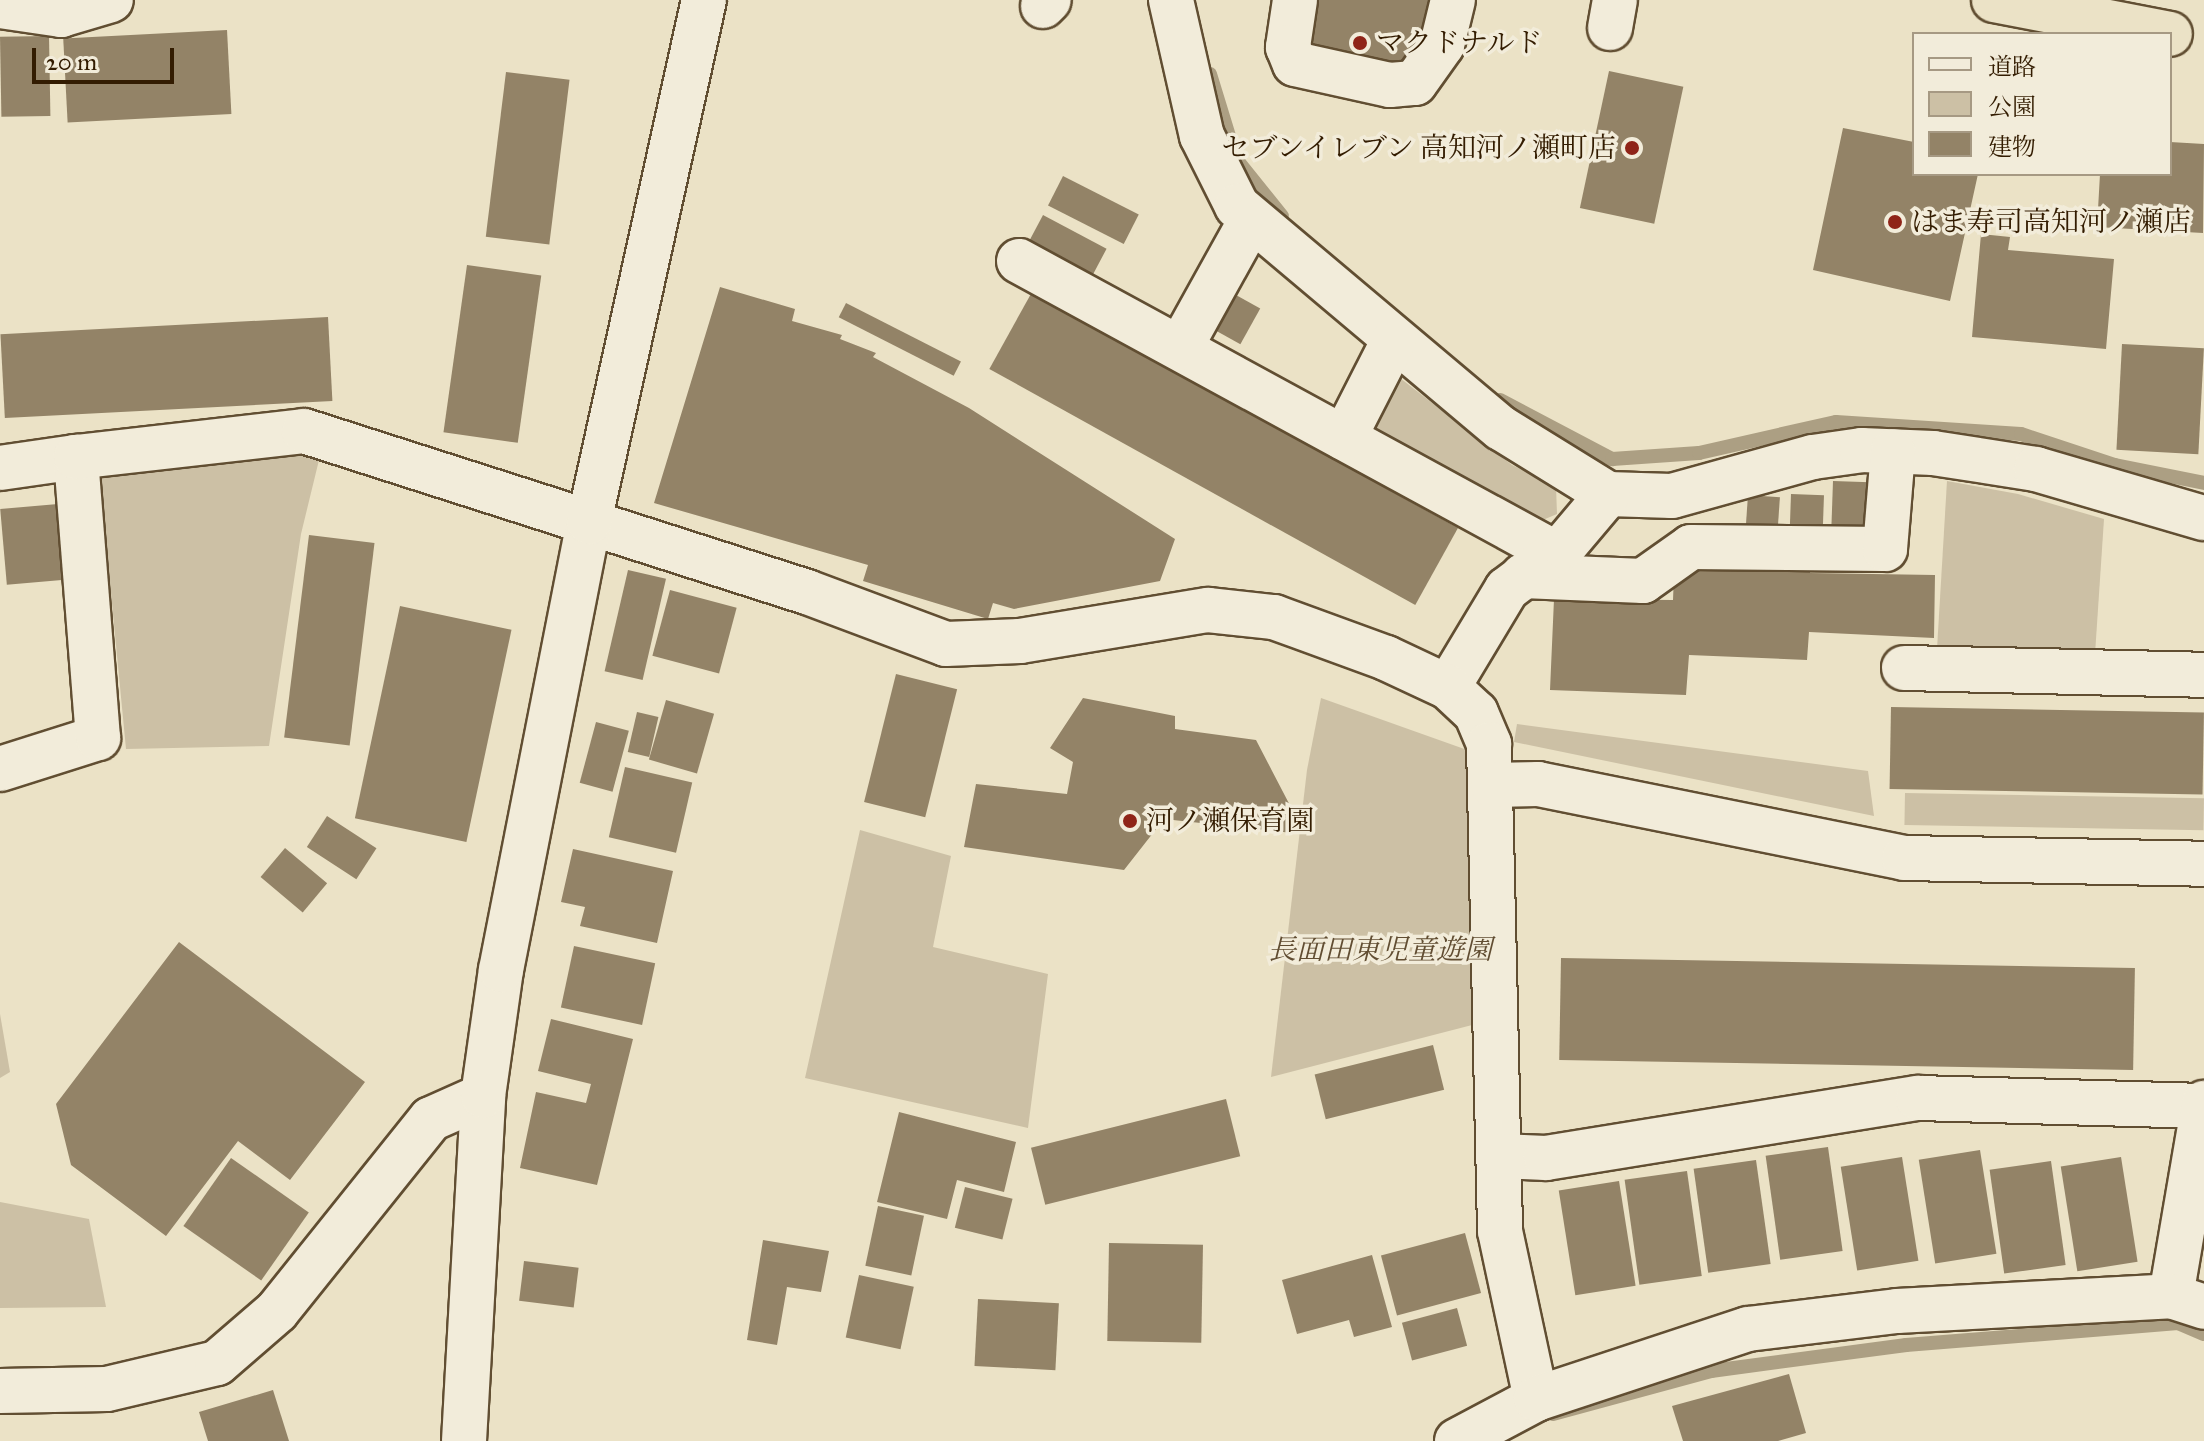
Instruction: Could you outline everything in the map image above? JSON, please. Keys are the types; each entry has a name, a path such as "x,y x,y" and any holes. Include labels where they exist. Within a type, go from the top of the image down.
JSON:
{"highway":[{"path":"1994,0 2160,32"},
{"path":"2172,34 2204,41"}],"street":[{"path":"0,6 61,15 111,0"},
{"path":"464,1441 483,1096 501,970 589,522 704,0"},
{"path":"1171,0 1202,136 1216,169 1251,220 1501,428 1608,494 1672,496 1813,457 1893,451 2036,469 2204,518"},
{"path":"1295,0 1288,47 1295,64 1390,85 1415,83 1442,45 1453,0"},
{"path":"1180,348 1251,220"},
{"path":"1019,261 1344,438 1539,564 1643,581 1691,547 1885,549 1893,451"},
{"path":"1344,438 1394,340"},
{"path":"0,468 304,431 589,522 946,644 1020,641 1208,610 1274,617 1386,658 1448,687 1476,713 1489,744 1493,785 1500,1231 1536,1399"},
{"path":"0,769 98,738 76,457"},
{"path":"1448,687 1507,589 1539,564 1608,494"},
{"path":"1904,668 2204,675"},
{"path":"1493,785 1538,784 1904,858 2204,864"},
{"path":"0,1391 107,1389 217,1363 277,1311 431,1119 483,1096"},
{"path":"1457,1441 1536,1399 1748,1329 1897,1311 2188,1302 2204,1105 1918,1098 1546,1158 1500,1156"}],"green space":[{"path":"1400,378 1512,465 1556,486 1557,514 1531,525 1367,433 1387,381"},
{"path":"292,444 319,460 301,534 269,746 126,749 99,468"},
{"path":"1947,481 2018,494 2104,519 2095,654 1937,649"},
{"name":"長面田東児童遊園","path":"1321,698 1470,751 1476,1024 1271,1077 1307,770"},
{"path":"1517,724 1868,771 1874,816 1514,742"},
{"path":"1905,793 2204,798 2203,830 1904,825"},
{"path":"860,830 951,856 933,947 1048,974 1028,1128 805,1078"},
{"path":"0,1014 10,1072 0,1078"},
{"path":"0,1202 89,1219 106,1307 0,1308"}],"building":[{"name":"マクドナルド","path":"1299,0 1429,0 1420,95 1307,73"},
{"path":"227,30 231,114 68,122 63,39"},
{"path":"49,36 50,116 1,117 0,37"},
{"name":"セブンイレブン 高知河ノ瀬町店","path":"1609,71 1683,87 1654,224 1580,208"},
{"path":"506,72 570,80 549,245 486,237"},
{"name":"はま寿司高知河ノ瀬店","path":"1843,128 1912,142 1912,176 1978,176 1950,301 1813,270"},
{"path":"2172,142 2204,144 2203,233 2097,227 2100,176 2172,176"},
{"path":"1063,176 1139,215 1124,244 1048,205"},
{"path":"1043,215 1107,249 1091,278 1028,244"},
{"path":"1981,234 2010,237 2008,250 2114,259 2106,349 1972,337"},
{"path":"467,265 541,275 518,443 443,432"},
{"path":"720,287 795,309 792,321 842,335 840,339 876,353 873,357 969,408 1175,539 1160,581 1014,609 993,603 988,619 863,581 868,565 654,503"},
{"path":"1227,290 1260,308 1240,344 1207,326"},
{"path":"1032,292 1458,528 1415,605 989,369"},
{"path":"846,303 961,362 954,376 839,317"},
{"path":"328,317 332,401 5,418 0,334"},
{"path":"2122,344 2204,348 2198,454 2116,450"},
{"path":"1833,481 1870,482 1868,537 1831,536"},
{"path":"1791,494 1824,495 1823,535 1790,534"},
{"path":"1748,495 1780,497 1777,538 1745,536"},
{"path":"58,504 65,580 7,585 0,509"},
{"path":"309,535 375,543 350,746 284,737"},
{"path":"1686,560 1811,567 1810,573 1935,575 1934,638 1809,632 1807,660 1689,655 1686,695 1550,690 1554,599 1673,600 1674,573"},
{"path":"628,570 666,579 643,680 605,671"},
{"path":"670,590 737,608 719,674 652,656"},
{"path":"400,606 512,630 466,842 355,818"},
{"path":"896,674 957,689 925,817 864,802"},
{"path":"1083,698 1175,716 1175,729 1256,740 1295,815 1292,833 1164,819 1124,870 964,847 976,784 1067,794 1073,762 1050,748"},
{"path":"666,700 714,714 697,773 649,760"},
{"path":"1891,707 2204,712 2203,794 1890,789"},
{"path":"637,712 658,717 649,757 628,752"},
{"path":"596,722 629,731 613,792 580,783"},
{"path":"625,767 692,783 676,853 609,837"},
{"path":"327,816 376,848 356,879 307,847"},
{"path":"285,848 327,883 303,912 261,877"},
{"path":"573,849 673,871 657,943 580,926 585,907 561,902"},
{"path":"179,942 365,1082 290,1180 238,1141 166,1236 71,1165 56,1104"},
{"path":"574,946 655,963 642,1025 561,1008"},
{"path":"1561,958 2135,968 2133,1070 1559,1060"},
{"path":"551,1019 633,1039 597,1185 520,1168 536,1092 586,1103 591,1084 538,1071"},
{"path":"1433,1045 1444,1090 1326,1119 1315,1075"},
{"path":"1226,1099 1240,1156 1045,1205 1031,1148"},
{"path":"899,1112 1016,1142 1004,1192 957,1180 947,1219 877,1202"},
{"path":"1828,1147 1843,1251 1780,1260 1766,1156"},
{"path":"1980,1150 1996,1254 1935,1263 1919,1160"},
{"path":"1902,1157 1918,1261 1857,1270 1841,1167"},
{"path":"2121,1157 2138,1262 2077,1271 2061,1167"},
{"path":"231,1158 309,1212 261,1280 183,1226"},
{"path":"1756,1160 1771,1264 1708,1273 1694,1169"},
{"path":"2051,1161 2066,1265 2004,1274 1990,1170"},
{"path":"1687,1171 1702,1276 1639,1285 1625,1180"},
{"path":"1619,1181 1636,1286 1575,1295 1559,1191"},
{"path":"965,1187 1013,1199 1002,1240 955,1228"},
{"path":"878,1206 924,1216 911,1275 865,1266"},
{"path":"1465,1233 1481,1293 1397,1315 1381,1256"},
{"path":"763,1240 829,1251 821,1292 787,1287 777,1345 747,1340"},
{"path":"1109,1243 1203,1245 1201,1343 1107,1341"},
{"path":"1372,1255 1392,1327 1354,1337 1349,1320 1297,1334 1282,1280"},
{"path":"524,1261 579,1268 574,1307 519,1301"},
{"path":"859,1275 914,1287 900,1349 846,1338"},
{"path":"978,1299 1059,1303 1055,1370 974,1366"},
{"path":"1457,1308 1467,1346 1412,1360 1402,1323"},
{"path":"1789,1374 1806,1433 1778,1441 1683,1441 1672,1406"},
{"path":"273,1390 289,1441 208,1441 199,1412"}],"waterway":[{"path":"1210,74 1236,159 1282,216"},
{"path":"1500,400 1612,459 1699,453 1836,422 2021,434 2115,465 2204,483"},
{"path":"1553,1414 1711,1371 1906,1345 2178,1323 2204,1334"}],"place":[{"name":"マクドナルド","path":"1360,43"},
{"name":"セブンイレブン 高知河ノ瀬町店","path":"1632,148"},
{"name":"はま寿司高知河ノ瀬店","path":"1895,222"},
{"name":"河ノ瀬保育園","path":"1130,821"}]}
